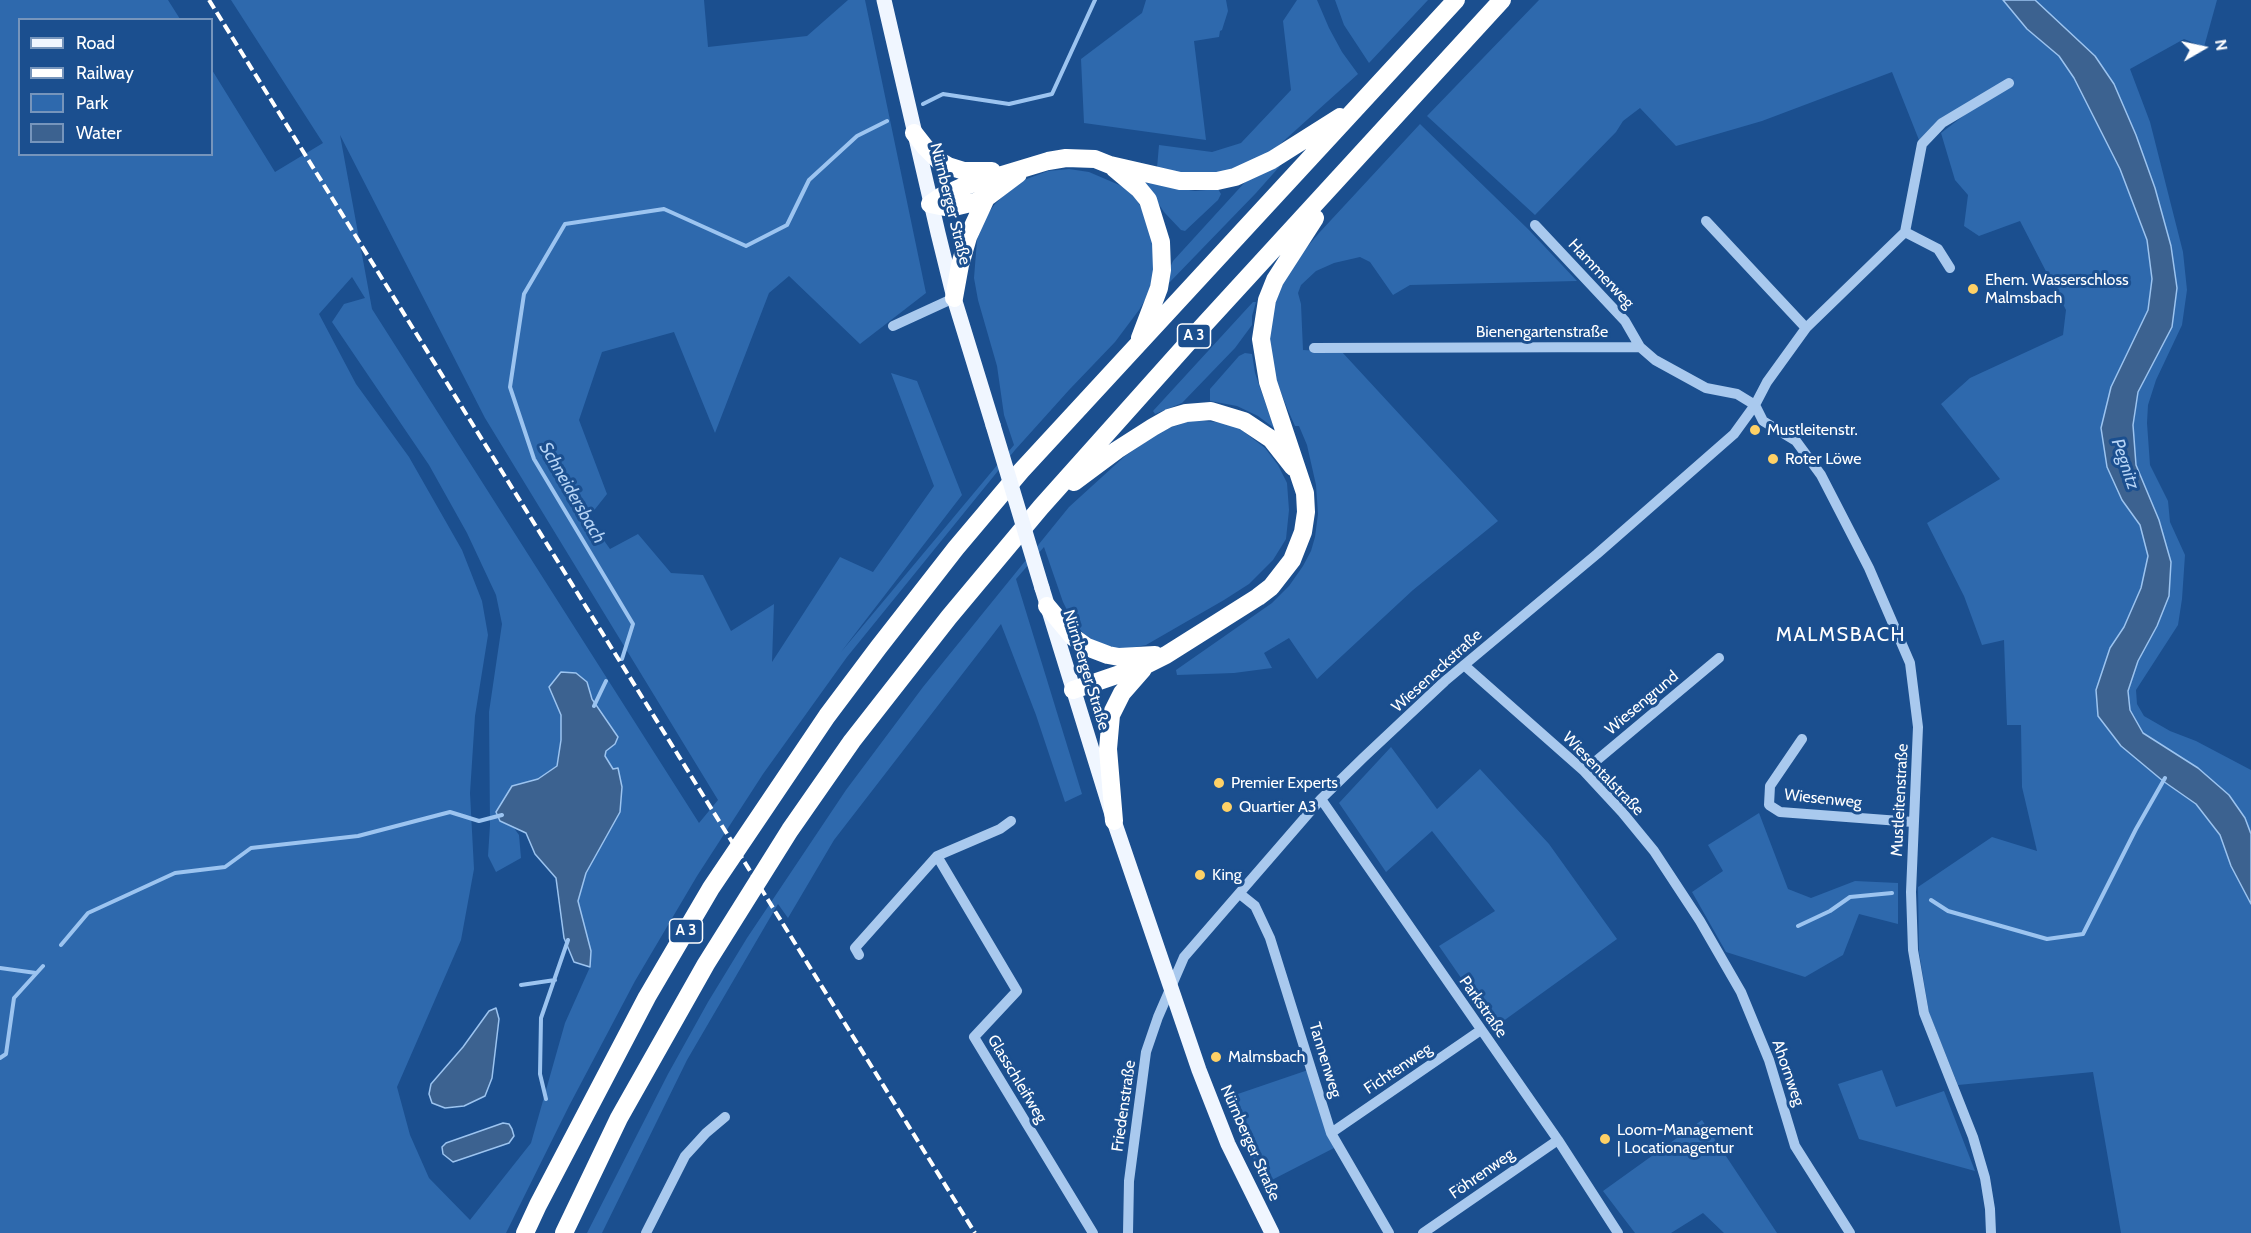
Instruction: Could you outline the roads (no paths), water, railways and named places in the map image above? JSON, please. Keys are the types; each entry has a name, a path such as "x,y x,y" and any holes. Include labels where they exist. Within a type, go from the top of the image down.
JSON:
{"highway":[{"name":"A 3","path":"525,1233 537,1205 646,997 711,888 827,716 956,548 1021,471 1456,0"},
{"name":"A 3","path":"564,1233 619,1118 694,985 742,904 852,741 949,617 1041,507 1202,327 1502,0"},
{"path":"930,204 962,187 1066,158 1095,159 1110,165 1180,181 1217,181 1235,177 1281,155 1362,103"},
{"path":"914,133 938,160 964,171 1026,168"},
{"path":"1110,165 1148,200 1161,242 1162,270 1159,288 1136,347"},
{"path":"930,204 950,208 986,198 1026,168"},
{"path":"1073,690 1146,665 1166,655 1251,603 1270,587 1292,560 1303,532 1306,512 1303,483 1268,382 1261,339 1263,320 1267,300 1275,280 1350,168"},
{"path":"954,298 968,237 986,198"},
{"path":"1041,507 1117,450 1169,418 1186,412 1211,411 1244,421 1271,440 1296,470 1303,483"},
{"path":"1045,597 1067,630 1087,647 1119,657 1166,655"},
{"path":"1114,821 1108,749 1111,715 1132,678 1146,665"}],"main road":[{"name":"Nürnberger Straße","path":"884,0 930,204 954,298 1114,821 1219,1123 1272,1233"}],"street":[{"path":"1950,268 1938,249 1905,232 1922,144 1942,123 2009,83"},
{"path":"1706,221 1806,328"},
{"name":"Hammerweg","path":"1535,225 1625,321 1640,347"},
{"name":"Wieseneckstraße","path":"1171,988 1184,957 1321,799 1464,665 1597,554 1734,434 1755,405 1767,381 1806,328 1905,232"},
{"path":"893,326 954,298"},
{"path":"1640,347 1654,360 1706,388 1737,394 1755,405"},
{"name":"Bienengartenstraße","path":"1314,348 1640,347"},
{"name":"Mustleitenstraße","path":"1755,405 1763,421 1796,441 1821,476 1869,568 1910,663 1918,727 1911,892 1913,950 1924,1014 1973,1137 1985,1178 1991,1233"},
{"name":"Wiesengrund","path":"1584,771 1719,658"},
{"name":"Wiesentalstraße","path":"1464,665 1584,771 1622,812 1654,851 1700,921"},
{"name":"Wiesenweg","path":"1802,739 1770,786 1769,805 1780,812 1913,822"},
{"name":"Parkstraße","path":"1321,799 1558,1140 1618,1233"},
{"path":"859,955 855,948 937,856 1000,829 1011,821"},
{"name":"Glasschleifweg","path":"937,856 1017,991 974,1037 1093,1233"},
{"name":"Tannenweg","path":"1240,894 1255,906 1270,938 1331,1132 1389,1233"},
{"name":"Ahornweg","path":"1700,921 1741,992 1769,1060 1795,1146 1850,1233"},
{"name":"Friedenstraße","path":"1128,1233 1129,1181 1146,1052 1171,988"},
{"name":"Fichtenweg","path":"1331,1132 1481,1030"},
{"path":"646,1233 685,1156 706,1133 725,1117"},
{"name":"Föhrenweg","path":"1423,1233 1558,1140"}],"water":[{"name":"Pegnitz","path":"2003,0 2035,0 2095,56 2114,84 2136,135 2155,188 2171,246 2177,288 2172,327 2138,392 2133,425 2136,465 2159,520 2171,562 2169,596 2157,626 2138,661 2128,691 2130,710 2143,733 2198,768 2229,795 2245,818 2251,834 2251,904 2231,866 2220,835 2196,804 2163,781 2121,746 2098,716 2096,690 2110,648 2124,627 2141,588 2148,556 2140,525 2122,500 2107,467 2101,428 2111,387 2148,310 2152,279 2147,240 2120,169 2074,78 2059,56 2027,29"},
{"path":"561,672 576,673 587,682 592,699 618,737 615,744 606,751 605,756 613,769 618,768 622,787 620,812 586,873 578,901 591,951 590,967 574,962 564,938 556,878 535,854 526,833 500,821 496,812 512,786 538,779 557,766 561,740 561,715 549,687"},
{"path":"496,1008 499,1019 492,1078 485,1096 464,1106 445,1108 432,1103 429,1094 431,1084 463,1047 489,1011"},
{"path":"503,1123 509,1124 512,1129 514,1136 509,1143 453,1162 443,1154 442,1147 446,1143"}],"waterway":[{"name":"Schneidersbach","path":"923,104 943,94 1009,104 1052,94 1095,0"},
{"name":"Schneidersbach","path":"622,659 633,624 534,459 510,387 524,294 565,224 664,209 746,246 787,225 809,180 857,136 887,121"},
{"name":"Schneidersbach","path":"594,706 606,681"},
{"path":"1931,900 1948,911 2047,939 2083,934 2136,829 2165,778"},
{"name":"Schneidersbach","path":"61,945 88,913 175,873 225,867 251,848 358,836 450,812 479,821 502,815"},
{"path":"1798,926 1830,911 1850,897 1892,893"},
{"path":"546,1099 540,1074 541,1018 568,940"},
{"name":"Schneidersbach","path":"0,1058 6,1054 14,998 43,966"},
{"path":"0,968 36,973"},
{"path":"521,985 555,980"}],"railway":[{"path":"209,0 975,1233"}],"place":[{"name":"Ehem. Wasserschloss Malmsbach","path":"1973,289"},
{"name":"Mustleitenstr.","path":"1755,430"},
{"name":"Roter Löwe","path":"1773,459"},
{"name":"Premier Experts","path":"1219,783"},
{"name":"Quartier A3","path":"1227,807"},
{"name":"King","path":"1200,875"},
{"name":"Malmsbach","path":"1216,1057"},
{"name":"Loom-Management | Locationagentur","path":"1605,1139"}],"district":[{"name":"MALMSBACH","path":"1841,635"}]}
